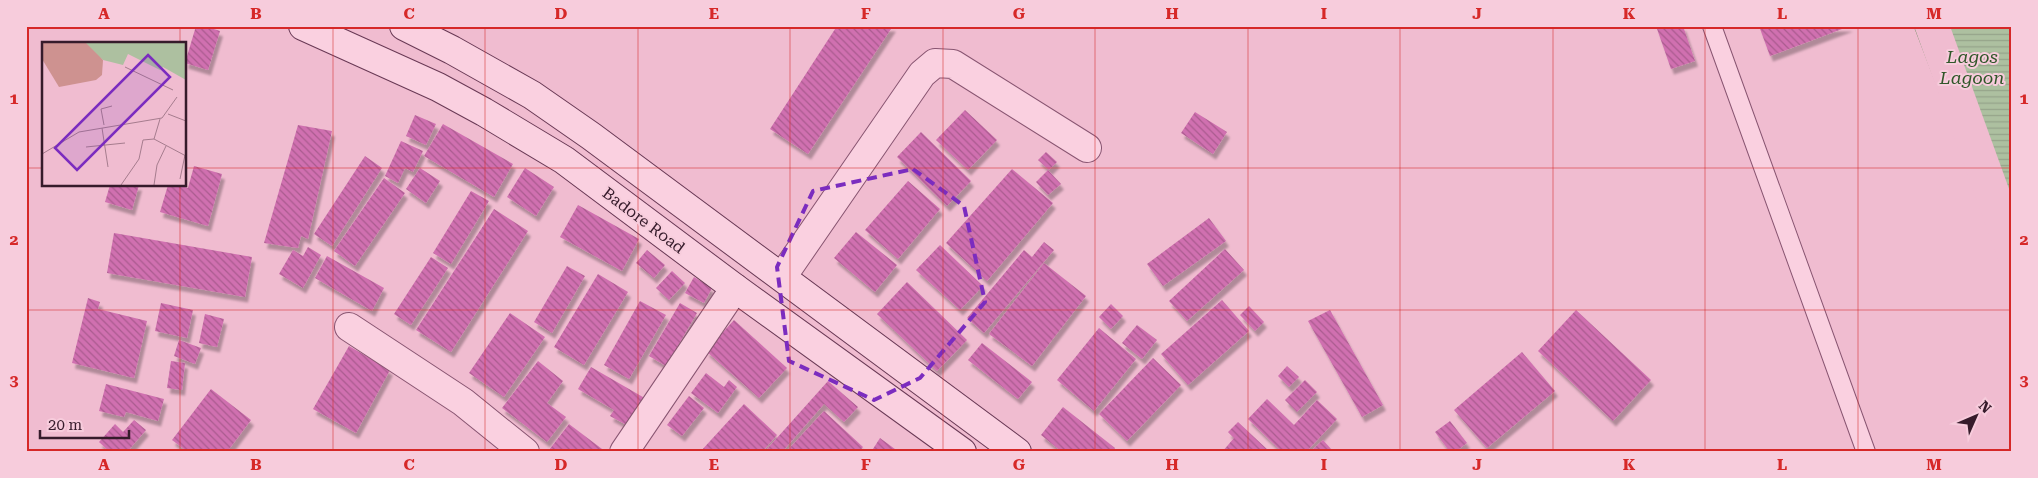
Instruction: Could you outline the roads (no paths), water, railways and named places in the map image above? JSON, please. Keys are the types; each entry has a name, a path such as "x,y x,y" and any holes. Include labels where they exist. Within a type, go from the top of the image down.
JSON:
{"main road":[{"name":"Badore Road","path":"303,26 438,87 564,160 735,288 962,452"},
{"path":"404,26 452,50 532,95 591,136 1017,452"},
{"path":"782,277 922,74 935,63 953,64 1087,148"},
{"path":"624,452 642,422 735,288"},
{"path":"349,327 463,402 525,452"}],"lane":[{"path":"1712,26 1866,452"}],"water":[{"name":"Lagos Lagoon","path":"1914,26 2012,26 2012,282"}]}
